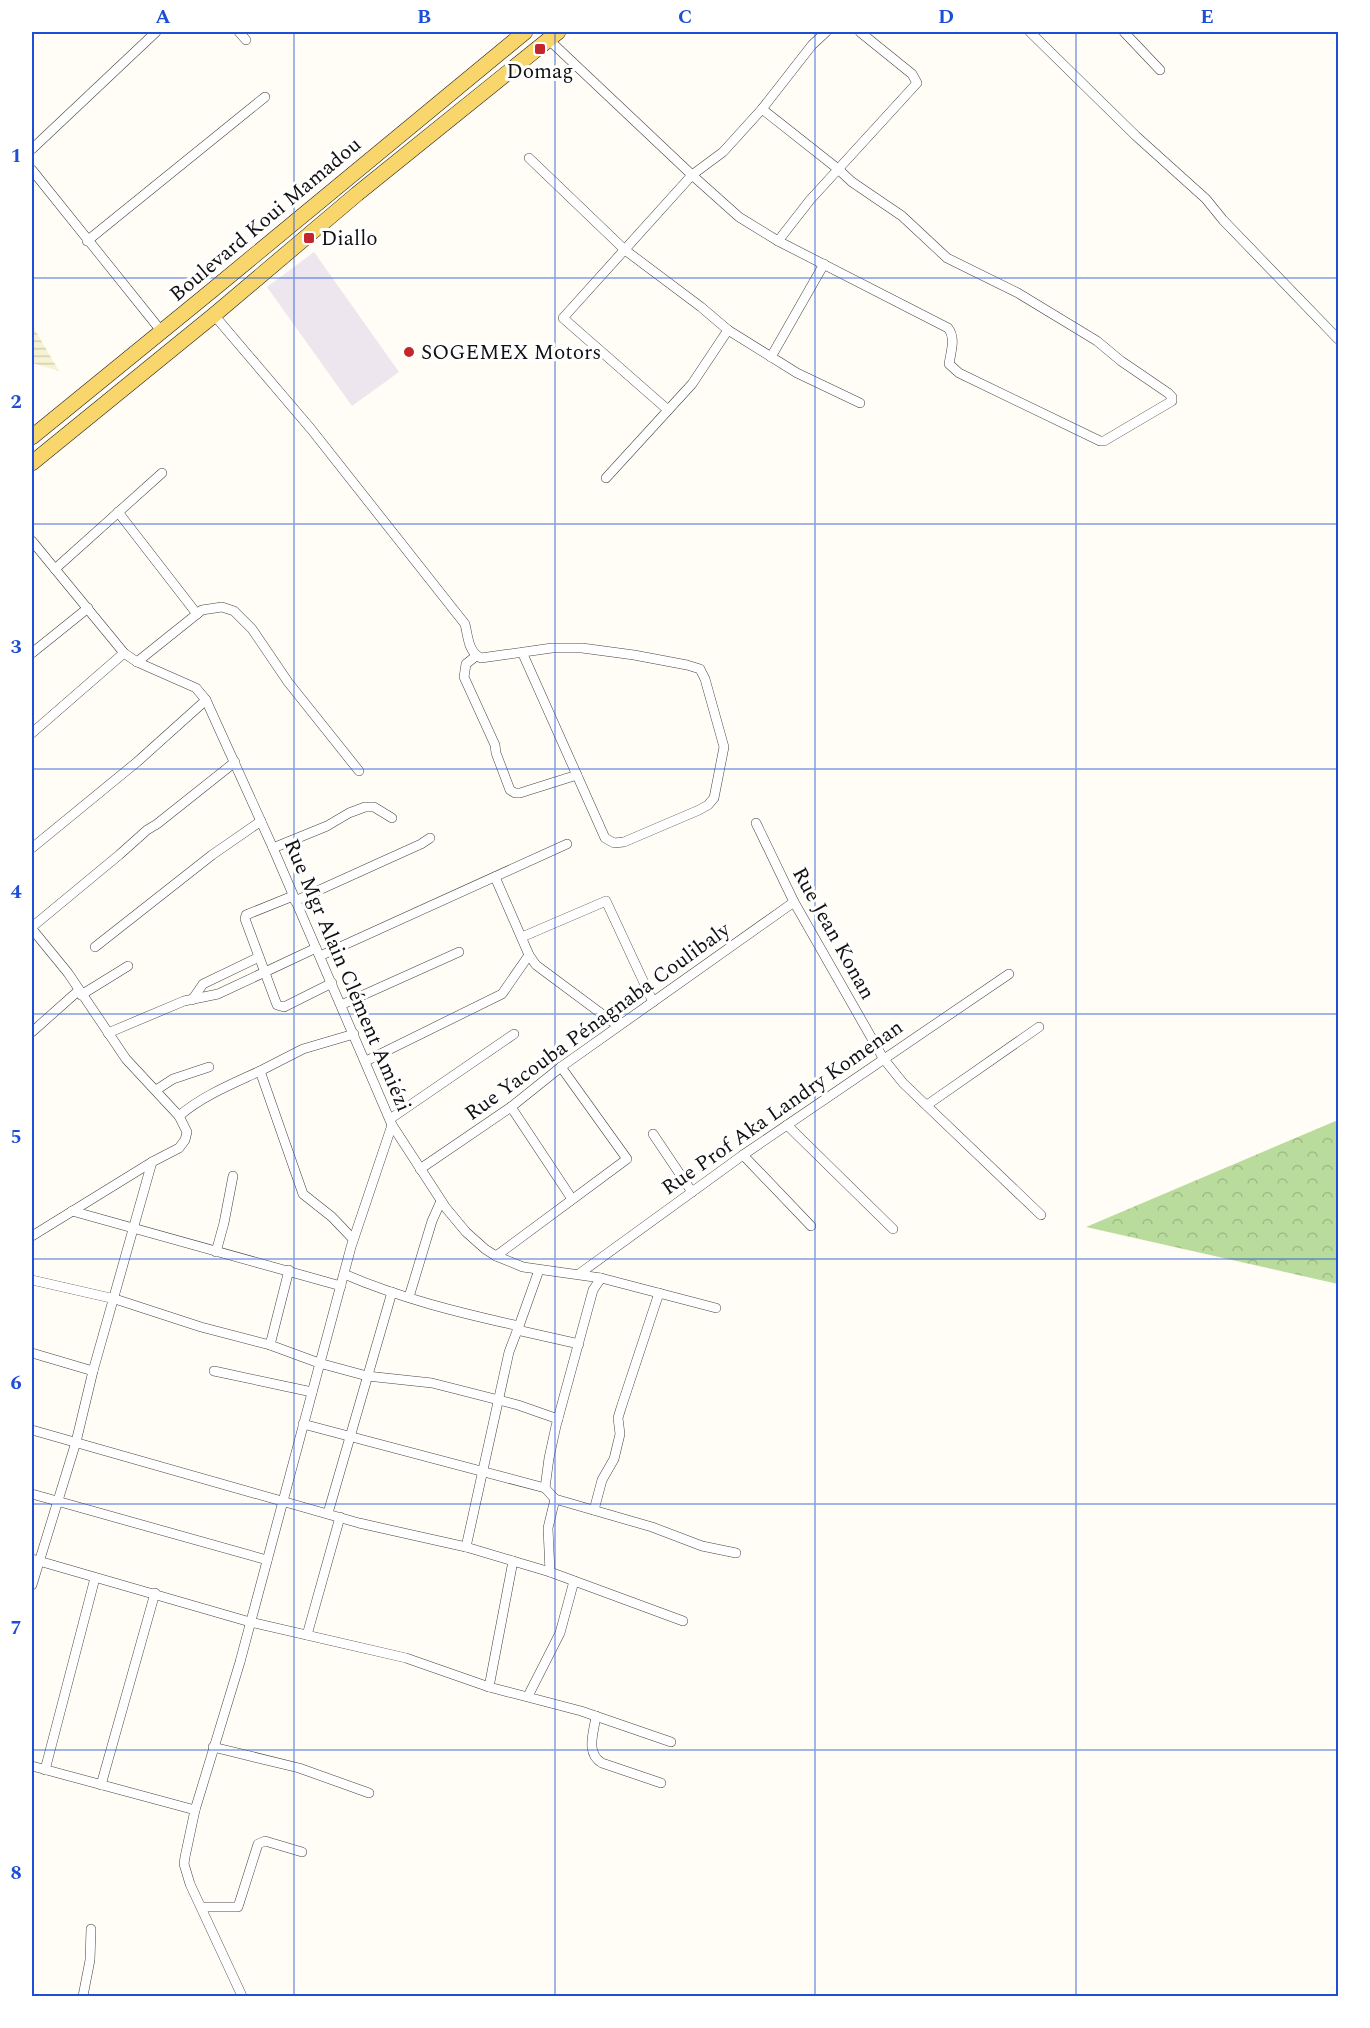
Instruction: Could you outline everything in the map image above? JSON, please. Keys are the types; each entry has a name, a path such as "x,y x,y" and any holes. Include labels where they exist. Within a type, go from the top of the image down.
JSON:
{"main road":[{"name":"Boulevard Koui Mamadou","path":"32,437 525,32"},
{"name":"Boulevard Koui Mamadou","path":"32,463 553,35"}],"street":[{"path":"32,149 156,32"},
{"path":"239,32 246,40"},
{"path":"668,410 563,318 692,175 723,152 762,109 812,45 826,32"},
{"path":"778,241 810,200 917,83 912,74 860,32"},
{"path":"1030,32 1136,136 1206,199 1223,220 1338,339"},
{"path":"1124,32 1160,70"},
{"path":"553,35 692,175 740,217 778,241 948,328 953,339 949,364 953,369 1095,440 1104,441 1172,401 1168,393 1121,361 1097,341 1018,293 947,258 902,216 852,182 762,109"},
{"path":"87,241 265,97"},
{"path":"529,158 625,250 728,330 797,373 860,403"},
{"path":"32,170 162,332"},
{"path":"771,357 824,264"},
{"path":"214,315 311,429 465,624 472,652 476,656 481,658 522,652 552,648 608,650 694,666 703,674 724,747 714,798 708,805 624,842 614,843 605,838 522,652"},
{"path":"606,477 692,384 728,330"},
{"path":"56,569 162,473"},
{"path":"118,512 197,614"},
{"name":"Rue Mgr Alain Clément Amiézi","path":"32,544 56,569 124,653 137,662 196,688 206,700 273,848 391,1122 441,1201 466,1232 496,1256 523,1267 601,1278 716,1308"},
{"path":"137,662 197,614 211,607 222,607 234,611 252,629 288,682 359,771"},
{"path":"32,653 88,608"},
{"path":"32,733 124,653"},
{"path":"476,656 466,664 464,677 495,745 510,790 515,794 520,793 577,775"},
{"path":"32,848 136,762 206,700"},
{"path":"32,1236 152,1162 179,1148 187,1132 179,1116 126,1059 68,973 32,932 147,830 235,762"},
{"path":"273,848 327,826 365,807 374,807 392,818"},
{"path":"95,947 212,855 261,821"},
{"name":"Rue Jean Konan","path":"756,823 794,902 883,1058 903,1083 1041,1215"},
{"path":"332,983 285,1007 277,1005 246,924 246,915 294,899 430,838"},
{"path":"108,1033 184,1001 218,994 264,972 318,952 567,844"},
{"path":"495,877 529,955 536,965 618,1026"},
{"path":"522,937 606,901 653,1002"},
{"name":"Rue Yacouba Pénagnaba Coulibaly","path":"420,1169 511,1107 561,1067 794,902"},
{"path":"341,1005 459,952"},
{"path":"366,1061 502,994 529,955"},
{"path":"192,1000 203,984 259,957"},
{"path":"32,1032 80,993 128,966"},
{"name":"Rue Prof Aka Landry Komenan","path":"579,1274 742,1155 1009,974"},
{"path":"927,1105 1039,1027"},
{"path":"179,1116 212,1093 303,1049 354,1034"},
{"path":"242,1996 184,1864 195,1810 250,1622 353,1239 391,1122 514,1034"},
{"path":"156,1090 173,1079 209,1067"},
{"path":"496,1256 627,1159 561,1067"},
{"path":"260,1071 303,1194 332,1217 353,1239"},
{"path":"511,1107 572,1199"},
{"path":"787,1125 893,1229"},
{"path":"654,1134 692,1192"},
{"path":"742,1155 811,1226"},
{"path":"32,1585 35,1560 58,1501 76,1442 93,1371 152,1162"},
{"path":"216,1252 233,1176"},
{"path":"409,1297 432,1221 441,1201"},
{"path":"72,1211 341,1286"},
{"path":"270,1345 289,1270"},
{"path":"466,1547 509,1352 539,1270"},
{"path":"344,1274 392,1292 579,1344"},
{"path":"545,1488 558,1419 593,1290 601,1278"},
{"path":"32,1280 115,1299 367,1376 432,1383 499,1400 558,1419"},
{"path":"328,1513 392,1292"},
{"path":"594,1510 602,1480 614,1459 620,1434 618,1418 659,1293"},
{"path":"32,1353 93,1371"},
{"path":"214,1371 312,1392"},
{"path":"303,1424 545,1488 555,1499 652,1527 702,1546 736,1553"},
{"path":"32,1430 340,1517 466,1547 550,1572 683,1621"},
{"path":"32,1494 267,1560"},
{"path":"550,1572 548,1528 555,1499"},
{"path":"307,1635 340,1517"},
{"path":"35,1560 250,1622 406,1658 489,1687 596,1716 671,1742"},
{"path":"489,1687 513,1561"},
{"path":"45,1770 95,1578"},
{"path":"528,1696 560,1633 574,1581"},
{"path":"101,1785 154,1593"},
{"path":"596,1716 591,1752 595,1758 602,1763 661,1783"},
{"path":"213,1747 299,1768 369,1793"},
{"path":"32,1766 195,1810"},
{"path":"201,1907 238,1907 258,1844 265,1841 302,1852"},
{"path":"83,1996 90,1960 91,1929"}],"shaded area":[{"path":"314,252 399,372 352,406 267,287"},
{"path":"32,325 59,371 32,363"}],"green space":[{"path":"1338,1120 1338,1284 1086,1227"}],"place":[{"name":"Domag","path":"540,49"},
{"name":"Diallo","path":"309,238"},
{"name":"SOGEMEX Motors","path":"409,352"}]}
